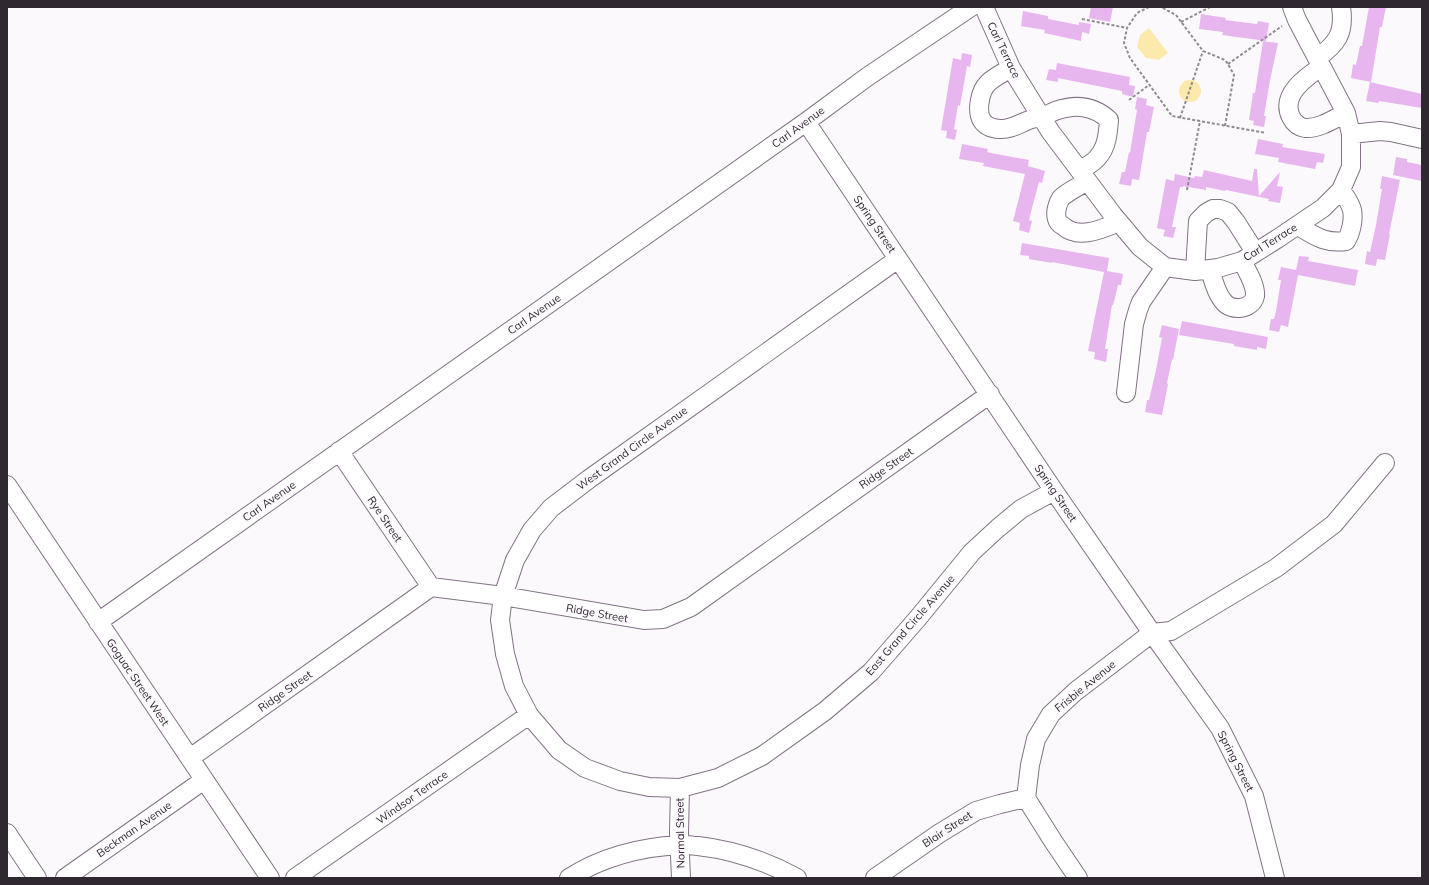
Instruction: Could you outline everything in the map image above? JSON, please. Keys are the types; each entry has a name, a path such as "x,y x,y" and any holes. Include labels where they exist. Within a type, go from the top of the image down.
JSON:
{"street":[{"name":"Carl Avenue","path":"98,622 338,451 806,122 867,77 971,7"},
{"name":"Carl Terrace","path":"984,7 1011,68 1050,131 1119,222 1140,247 1165,267 1203,270 1218,268 1248,256 1298,226 1323,208 1341,190 1351,167 1351,134 1346,113 1292,7"},
{"path":"1341,7 1342,25 1338,40 1295,89 1290,99 1288,108 1294,123 1304,128 1317,126 1346,113"},
{"path":"1011,68 987,84 981,94 979,116 984,123 991,128 1002,129 1032,118 1042,117 1056,111 1073,107 1091,108 1101,113 1109,120 1108,134 1104,147 1098,159 1057,205 1056,215 1058,223 1066,230 1077,233 1089,233 1119,222"},
{"name":"Spring Street","path":"806,122 1054,491 1220,728 1254,796 1275,878"},
{"path":"1351,134 1380,131 1422,138"},
{"path":"1298,226 1322,240 1336,242 1346,241 1351,227 1352,210 1341,190"},
{"path":"1213,209 1220,209 1228,212 1236,222 1248,256 1255,294 1253,302 1248,307 1231,307 1224,303 1203,270 1198,221 1206,213 1213,209"},
{"name":"West Grand Circle Avenue","path":"529,715 514,686 505,654 500,620 503,596 519,554 532,530 551,508 595,474 898,259"},
{"path":"1126,393 1134,324 1138,310 1141,302 1165,267"},
{"name":"Ridge Street","path":"190,758 431,587 503,596 644,620 663,619 691,607 990,394"},
{"name":"Rye Street","path":"338,451 431,587"},
{"path":"1152,633 1171,631 1276,568 1334,524 1385,462"},
{"name":"Goguac Street West","path":"7,485 270,878"},
{"name":"East Grand Circle Avenue","path":"529,715 559,750 585,768 620,781 649,788 680,788 718,778 762,756 825,711 871,672 972,552 1021,509 1054,491"},
{"name":"Frisbie Avenue","path":"1026,798 1030,765 1036,739 1051,714 1076,691 1152,633"},
{"name":"Windsor Terrace","path":"295,878 529,715"},
{"name":"Beckman Avenue","path":"65,878 204,780"},
{"name":"Normal Street","path":"680,788 679,833 681,845 681,878"},
{"path":"1026,798 1052,841 1078,878"},
{"name":"Blair Street","path":"875,878 940,833 976,811 1026,798"},
{"path":"7,833 37,878"},
{"path":"569,878 585,868 616,856 681,845 714,848 746,856 780,868 797,878"}],"path":[{"path":"1149,7 1137,13 1127,28 1124,43 1130,58 1172,116 1266,133"},
{"path":"1153,7 1161,7 1176,15 1203,51 1225,60 1228,64 1234,75 1225,126"},
{"path":"1181,22 1210,7"},
{"path":"1082,18 1127,28"},
{"path":"1228,64 1282,26"},
{"path":"1180,118 1203,51"},
{"path":"1129,100 1149,85"},
{"path":"1188,190 1200,121"}],"shaded area":[{"path":"1149,28 1168,53 1159,60 1146,58 1137,47 1140,35"},
{"path":"1190,80 1198,83 1201,91 1198,99 1190,102 1182,99 1179,91 1182,83"}],"building":[{"path":"1091,7 1113,7 1110,22 1089,18"},
{"path":"1369,7 1386,7 1382,27 1380,27 1371,82 1351,78 1353,64 1356,65 1360,46 1362,46"},
{"path":"1023,11 1048,16 1048,19 1079,25 1079,22 1091,24 1089,34 1082,32 1081,41 1044,33 1045,30 1021,26"},
{"path":"1201,14 1226,18 1225,20 1257,24 1258,21 1269,23 1266,41 1222,35 1223,32 1199,29"},
{"path":"1263,41 1278,43 1264,116 1266,116 1264,127 1253,125 1254,121 1249,120"},
{"path":"962,53 972,55 970,67 967,66 960,106 958,105 954,129 957,130 955,140 946,138 947,131 941,130 953,58 961,60"},
{"path":"1057,63 1130,77 1129,85 1135,86 1133,97 1122,94 1122,91 1058,78 1058,82 1046,80 1049,69 1056,70"},
{"path":"1370,82 1422,94 1422,108 1379,101 1378,103 1366,101"},
{"path":"1137,97 1147,99 1146,105 1154,107 1149,132 1147,132 1139,180 1132,179 1131,186 1119,184 1122,172 1125,172 1129,152 1130,153 1137,110 1135,109"},
{"path":"1258,139 1283,144 1282,147 1325,154 1323,163 1317,162 1315,169 1278,162 1279,158 1255,154"},
{"path":"962,144 988,149 987,152 991,153 1029,160 1028,166 1045,171 1042,183 1039,182 1031,212 1029,220 1032,221 1029,233 1019,230 1020,223 1013,221 1025,174 983,166 984,163 959,159"},
{"path":"1396,157 1407,159 1407,162 1422,165 1422,181 1393,175"},
{"path":"1254,169 1257,169 1259,196 1280,172 1277,186 1283,187 1280,203 1268,201 1269,199 1226,190 1206,187 1206,190 1183,186 1180,187 1172,227 1176,227 1173,238 1163,236 1165,230 1157,228 1166,179 1174,181 1175,174 1194,178 1195,176 1202,177 1204,170 1252,181"},
{"path":"1382,176 1400,180 1385,260 1377,259 1376,266 1365,264 1367,251 1370,252 1376,225 1382,189 1380,189"},
{"path":"1022,243 1109,258 1107,271 1123,274 1121,285 1118,285 1112,305 1105,349 1108,349 1106,362 1094,359 1095,352 1088,351 1104,272 1029,259 1029,256 1020,255"},
{"path":"1299,256 1309,257 1308,261 1358,270 1355,286 1298,275 1288,327 1281,325 1279,332 1269,330 1271,319 1274,319 1276,311 1281,280 1278,280 1281,267 1296,270"},
{"path":"1182,321 1268,337 1266,349 1257,347 1257,350 1234,346 1234,344 1179,335"},
{"path":"1162,325 1179,329 1167,383 1162,415 1145,412 1156,370 1162,338 1159,337"}]}
